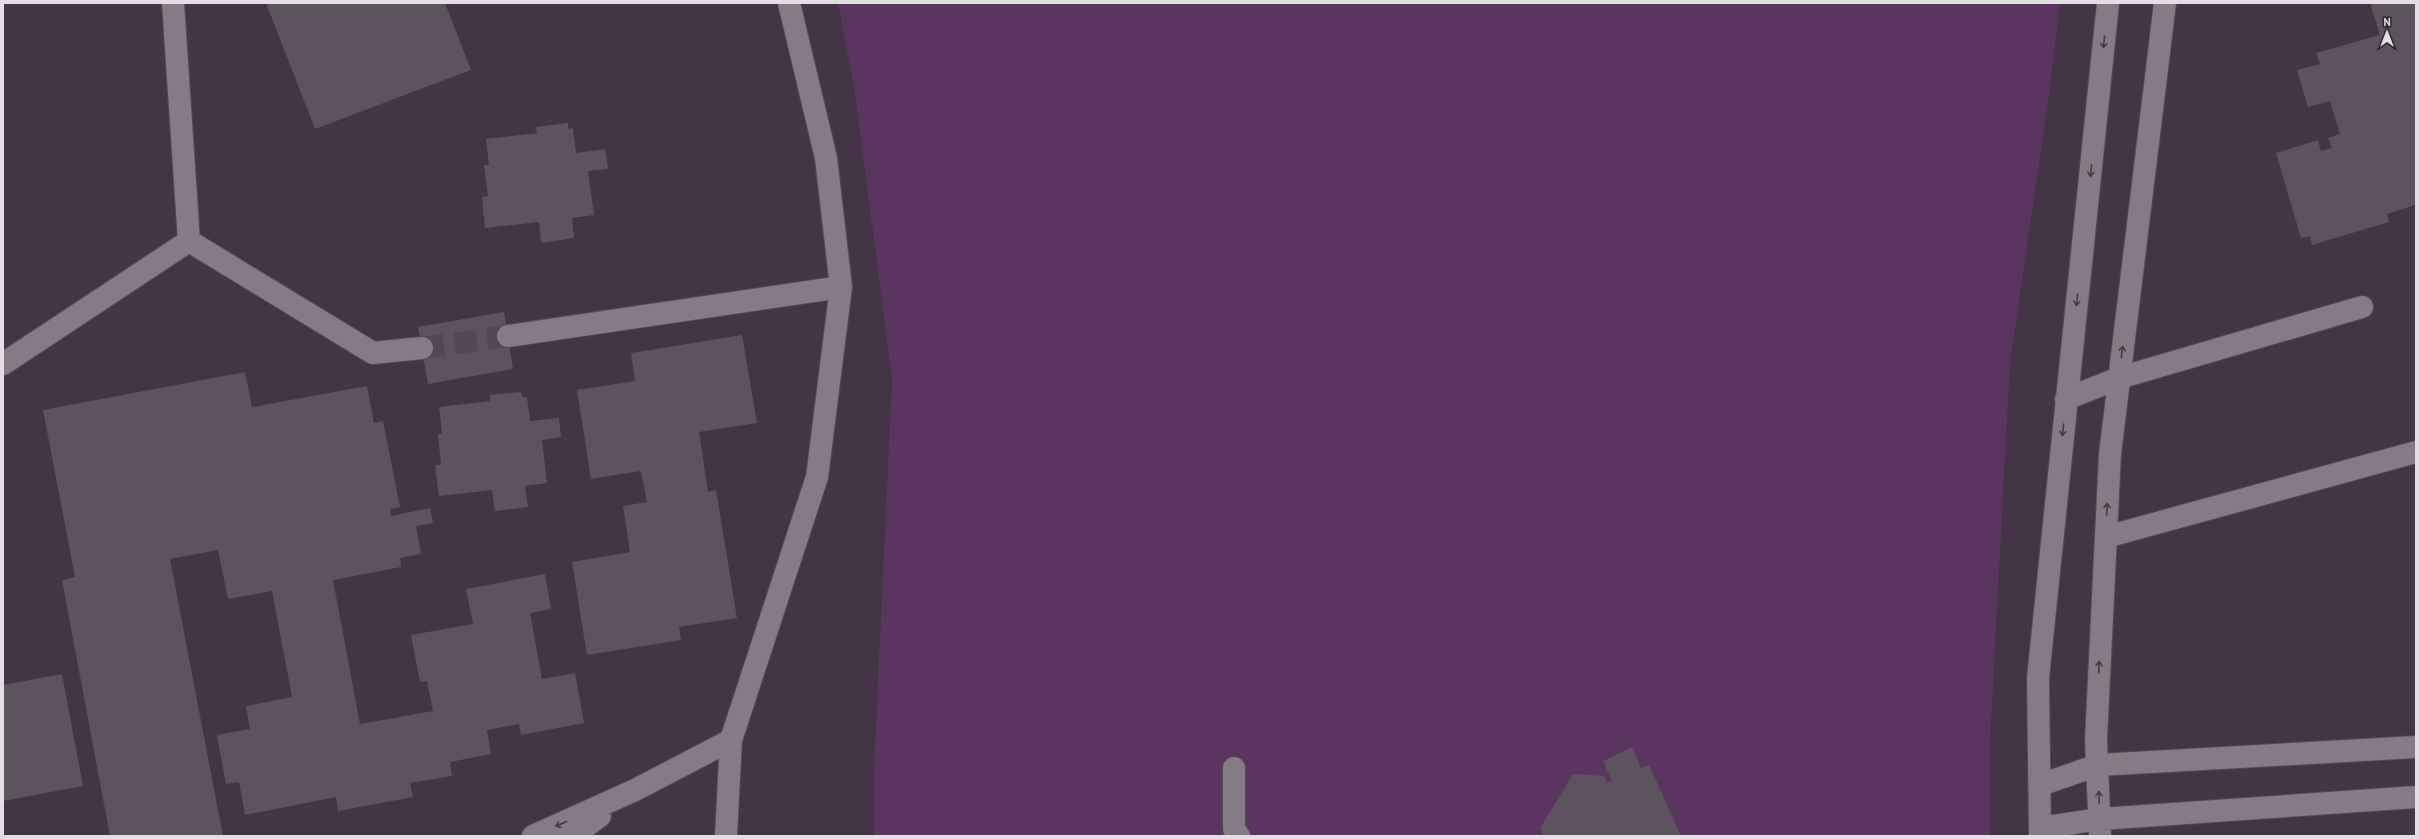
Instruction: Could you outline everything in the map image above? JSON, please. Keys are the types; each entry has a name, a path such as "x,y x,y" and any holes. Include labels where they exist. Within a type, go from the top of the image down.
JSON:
{"lane":[{"path":"173,3 189,241"},
{"path":"726,836 731,740 817,478 841,287 826,158 789,3"},
{"path":"2108,3 2038,678 2040,832 2416,797"},
{"path":"2100,827 2096,740 2110,454 2165,3"},
{"path":"189,241 373,353 422,348"},
{"path":"3,364 189,241"},
{"path":"508,336 841,287"},
{"path":"2066,399 2119,378 2362,307"},
{"path":"2106,537 2416,452"},
{"path":"533,836 635,790 731,740"},
{"path":"2040,785 2098,765 2416,747"},
{"path":"1234,768 1234,829 1239,836"},
{"path":"573,836 635,790"}],"shaded area":[{"path":"3,3 2416,3 2416,836 3,836"},
{"path":"838,3 2060,3 2050,89 2010,363 1990,741 1990,836 874,836 874,768 892,379 854,86"}],"building":[{"path":"266,3 445,3 471,70 315,129"},
{"path":"2370,3 2416,3 2416,209 2415,205 2387,214 2389,222 2312,245 2310,236 2301,238 2276,153 2318,140 2321,151 2332,148 2328,138 2340,134 2330,101 2308,107 2297,70 2320,64 2316,53 2380,35"},
{"path":"568,123 568,129 573,128 576,153 605,149 608,169 588,171 594,215 572,218 574,238 541,243 539,222 485,228 482,197 488,196 484,165 489,165 486,139 537,133 536,127"},
{"path":"504,312 513,369 428,384 418,327"},
{"path":"742,335 757,423 699,432 708,492 716,490 737,618 679,627 681,640 587,655 572,562 630,552 623,506 647,502 641,471 591,479 577,390 635,381 631,353"},
{"path":"245,372 252,407 367,386 374,423 383,421 400,507 390,509 391,516 430,508 433,523 416,526 421,554 400,558 401,567 333,580 360,724 433,711 427,681 420,682 411,635 473,624 466,589 545,574 551,609 530,613 542,679 575,673 584,723 521,735 519,724 487,730 491,754 450,762 452,776 410,783 413,797 338,811 336,797 245,815 239,782 226,784 217,735 250,729 246,706 292,697 272,591 228,599 218,550 170,559 223,836 110,836 62,580 75,577 43,410"},
{"path":"521,392 522,397 527,397 530,421 559,418 561,437 542,440 547,483 525,486 528,507 495,511 492,490 439,496 435,465 441,465 438,434 442,433 439,407 490,401 490,395"},
{"path":"62,674 83,786 3,801 3,685"},
{"path":"1632,747 1641,768 1649,765 1681,836 1543,836 1540,828 1573,774 1604,776 1607,783 1612,781 1603,761"}],"tunnel":[{"path":"422,348 508,336"}]}
